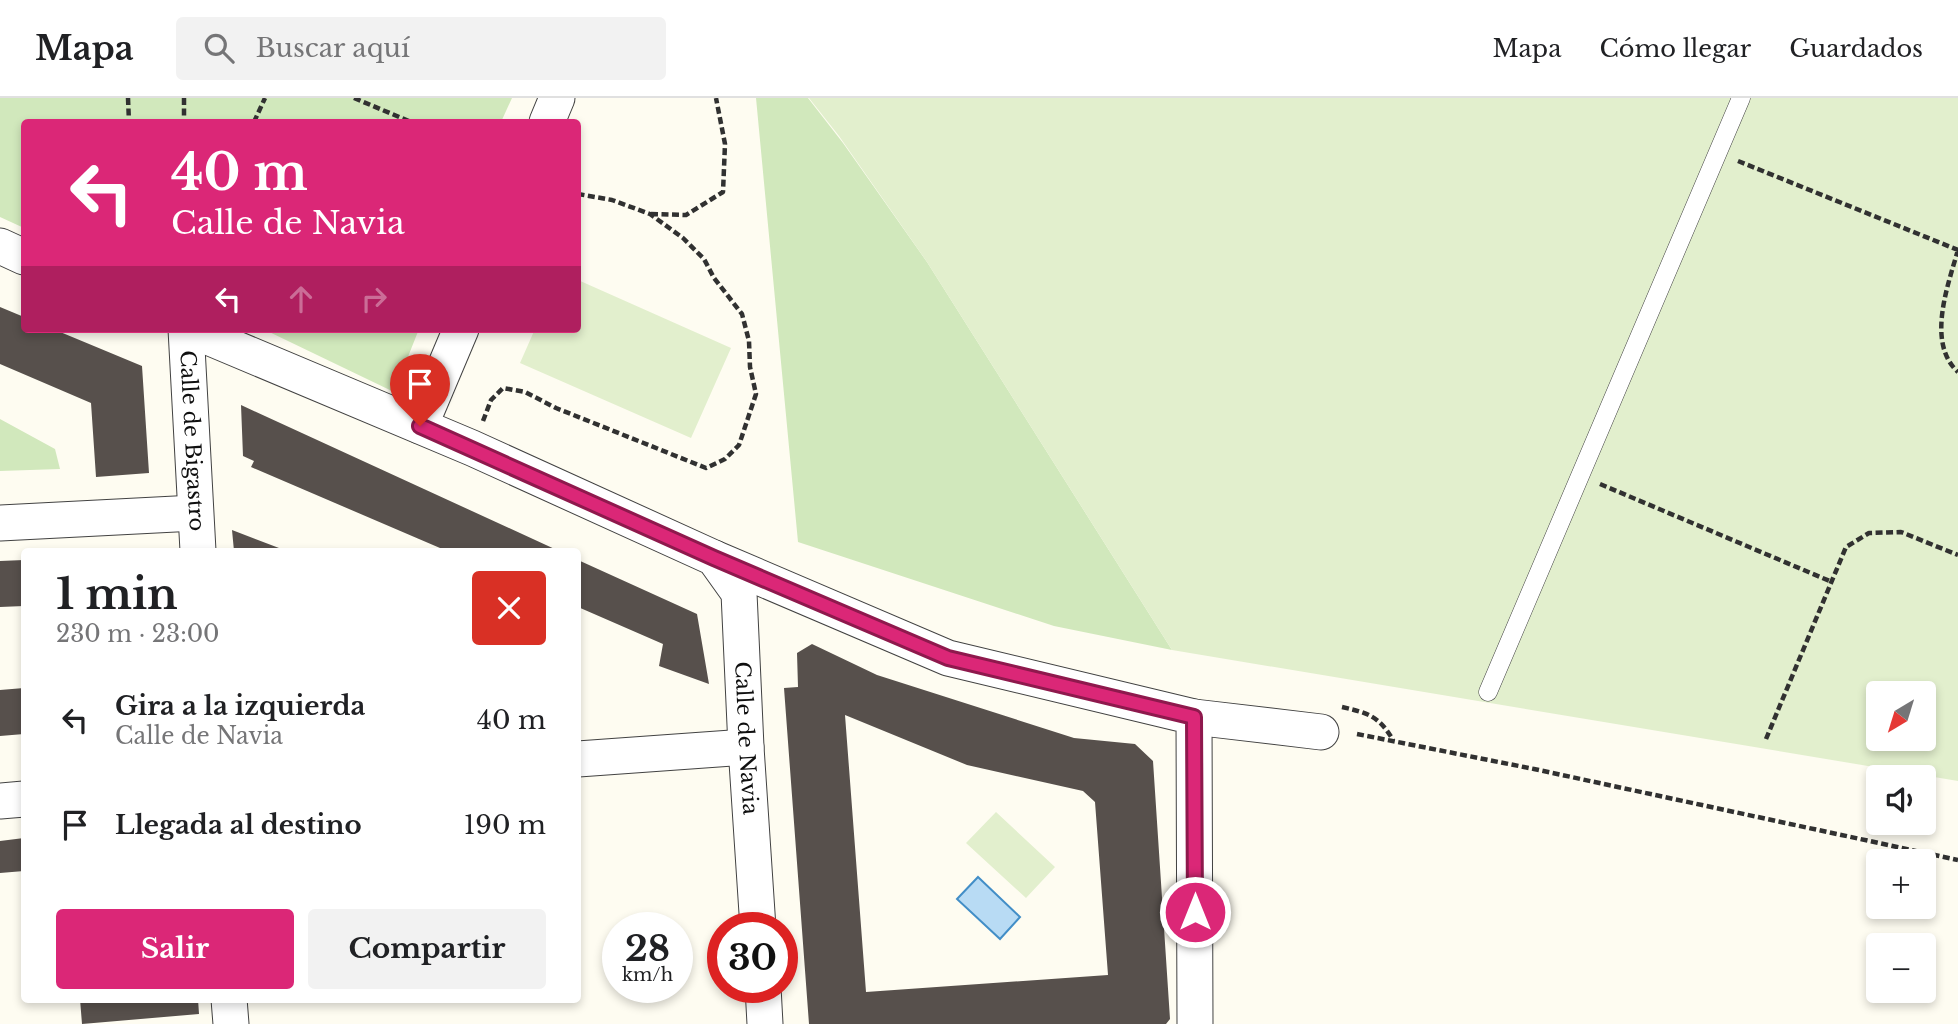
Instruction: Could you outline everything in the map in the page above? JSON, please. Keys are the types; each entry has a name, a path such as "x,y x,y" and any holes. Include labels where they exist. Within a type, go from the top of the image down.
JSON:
{"street":[{"path":"548,119 557,98"},
{"path":"0,246 21,256"},
{"name":"Calle de Bigastro","path":"187,333 198,548"},
{"path":"197,333 472,448 714,558 948,658 1194,717 1321,732"},
{"path":"420,426 459,333"},
{"path":"0,523 195,513"},
{"name":"Calle de Navia","path":"714,558 739,593 757,912"},
{"path":"1194,717 1195,1024"},
{"path":"581,759 746,747"},
{"path":"0,801 21,799"},
{"path":"229,1003 231,1024"},
{"path":"764,1003 765,1024"}],"lane":[{"path":"1488,692 1741,98"}],"path":[{"path":"128,98 130,119"},
{"path":"184,98 184,119"},
{"path":"255,119 265,98"},
{"path":"354,98 404,119"},
{"path":"650,214 686,215 723,192 725,144 716,98"},
{"path":"1717,153 1958,249 1944,296 1941,344 1951,365 1958,372"},
{"path":"472,448 491,400 503,388 525,392 556,408 706,468 725,459 739,445 756,394 750,367 750,341 742,314 714,278 704,259 650,214 612,200 581,195"},
{"path":"1580,476 1832,582"},
{"path":"1766,738 1846,547 1868,533 1901,532 1958,555"},
{"path":"1357,734 1958,860"}],"green space":[{"path":"0,98 512,98 502,119 21,119 21,227 0,217"},
{"path":"756,98 808,98 843,143 927,262 1172,650 1054,626 798,542"},
{"path":"809,98 1958,98 1958,781 1936,777 1936,765 1866,766 1172,650 927,262 839,136"},
{"path":"581,281 731,348 691,438 520,363 533,333 581,333"},
{"path":"271,333 417,333 394,392"},
{"path":"0,419 55,449 60,469 0,471"},
{"path":"996,812 1055,867 1026,898 966,843"}],"water":[{"path":"978,877 1020,917 1000,939 957,899"}],"building":[{"path":"0,307 21,316 21,333 63,333 142,366 149,473 96,477 91,403 0,364"},
{"path":"241,405 552,548 440,548 251,467 254,461 243,456"},
{"path":"232,530 279,548 234,548"},
{"path":"21,560 21,606 0,607 0,561"},
{"path":"581,561 697,614 709,684 659,666 663,644 581,608"},
{"path":"812,644 877,675 1074,738 1135,744 1153,761 1170,1019 1166,1024 809,1024 784,688 798,687 797,653","holes":["845,715 967,765 1083,791 1095,802 1108,975 866,992"]},
{"path":"21,688 21,734 0,736 0,690"},
{"path":"21,838 21,871 0,873 0,841"},
{"path":"80,1003 198,1003 199,1014 82,1024"}],"route":[{"path":"420,426 714,558 948,658 1194,717 1195,912"}]}
